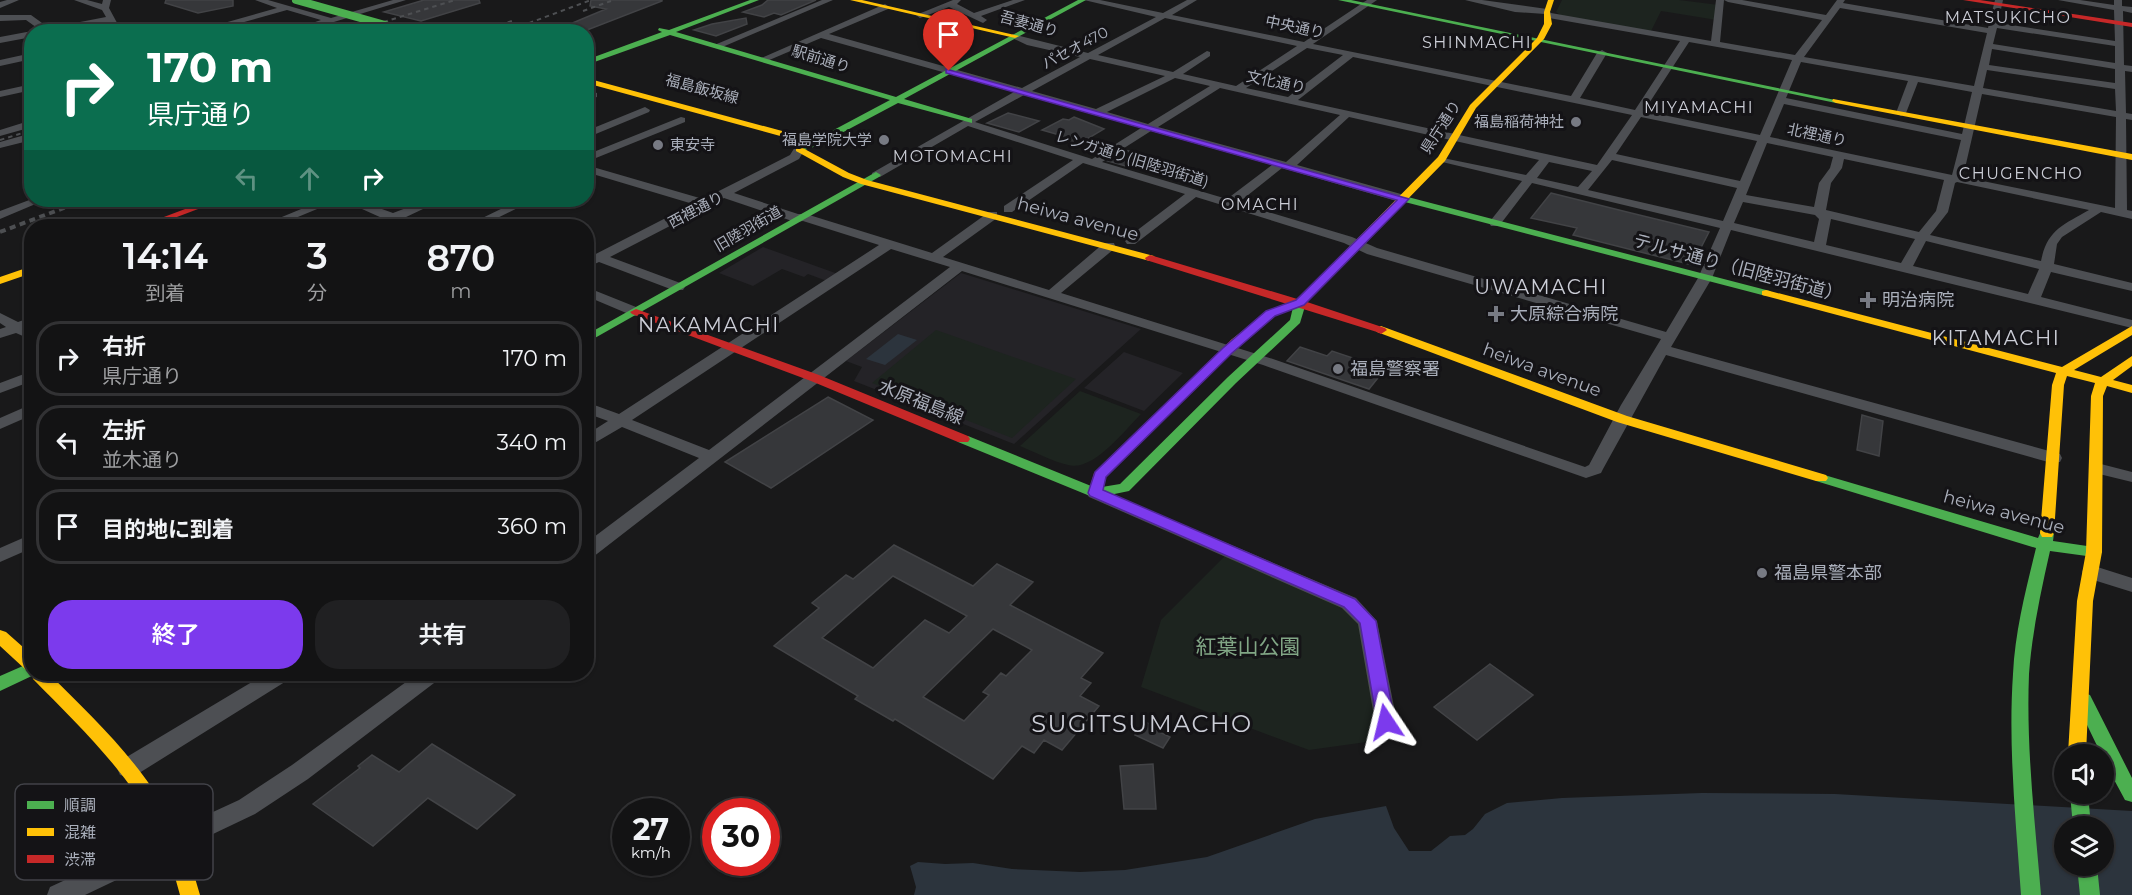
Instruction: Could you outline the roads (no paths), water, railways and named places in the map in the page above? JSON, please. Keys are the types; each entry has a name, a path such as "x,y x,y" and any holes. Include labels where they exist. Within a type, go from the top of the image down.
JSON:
{"main road":[{"path":"287,3 316,0"},
{"path":"594,60 744,0"},
{"path":"594,55 756,0"},
{"name":"吾妻通り","path":"853,0 920,15 974,22 1011,35"},
{"path":"1011,35 1071,0"},
{"path":"772,146 807,144 1011,35 1083,0"},
{"path":"1341,0 1369,2 1540,39 1782,96 1902,113 1968,132 2126,156"},
{"path":"1966,0 1999,2 2132,25"},
{"path":"287,3 362,24"},
{"path":"287,3 376,24"},
{"name":"県庁通り","path":"1300,303 1296,321 1255,358 1124,488 1095,493 1100,476 1227,350 1270,314 1300,303 1442,159 1473,107 1540,39 1549,9"},
{"name":"駅前通り","path":"666,31 969,121"},
{"name":"福島飯坂線","path":"594,76 798,133 807,144"},
{"path":"594,83 643,103"},
{"path":"594,94 643,103 782,141 807,144 836,153"},
{"name":"福島飯坂線","path":"643,103 681,120 738,136"},
{"name":"heiwa avenue","path":"807,144 846,176 870,178 1008,209 1131,241 1312,292 1390,318"},
{"name":"heiwa avenue","path":"856,164 870,178 1300,303 2044,545 2094,552"},
{"name":"旧陸羽街道","path":"594,336 870,178"},
{"name":"テルサ通り（旧陸羽街道）","path":"1404,199 2132,389"},
{"path":"164,219 198,207"},
{"path":"0,281 24,272"},
{"name":"水原福島線","path":"636,312 814,378 1095,493"},
{"path":"2031,895 2022,761 2021,673 2044,545 2042,528 2054,458 2058,386 2062,372 2132,330"},
{"path":"2077,744 2085,601 2094,552 2097,396 2102,382 2132,360"},
{"name":"heiwa avenue","path":"2042,528 2094,552"},
{"path":"0,636 24,658"},
{"path":"0,684 24,670"},
{"path":"46,681 128,768 138,784"},
{"path":"2080,690 2124,773 2132,794"},
{"path":"2087,876 2090,895"},
{"path":"187,880 190,895"}],"street":[{"path":"0,5 15,0"},
{"path":"78,0 106,4 113,24"},
{"path":"259,0 287,3 331,20"},
{"path":"316,0 360,12 375,13"},
{"path":"317,24 402,0"},
{"path":"717,46 829,0"},
{"path":"920,15 961,0"},
{"path":"949,4 974,22 1021,0"},
{"name":"中央通り","path":"1088,0 1496,84"},
{"name":"パセオ470","path":"870,178 969,121 1193,0"},
{"path":"1469,0 1515,9 1549,9 1686,39 2127,116"},
{"path":"1715,44 1720,0"},
{"path":"1728,0 1764,3 1828,18"},
{"path":"2061,0 2117,4 2132,10"},
{"path":"1238,89 1369,2"},
{"path":"725,194 1255,358 1586,473 1595,469 1627,408 1705,278 1798,58 1840,2 1994,28 2118,44"},
{"path":"1905,268 1923,236 1942,212 1950,180 1957,179 1999,2"},
{"path":"224,24 287,3"},
{"path":"2117,4 2119,87 2127,116 2126,214"},
{"path":"764,59 885,7"},
{"path":"0,18 28,17 36,24"},
{"path":"82,24 110,19"},
{"path":"0,40 24,35"},
{"path":"821,35 1404,199"},
{"name":"吾妻通り","path":"1011,35 1030,43 1090,57"},
{"path":"1580,192 1610,156 1686,39"},
{"path":"1989,46 2132,69"},
{"path":"1574,100 1602,53"},
{"path":"1096,113 1173,75 1207,54"},
{"path":"1290,100 1351,54"},
{"name":"文化通り","path":"1090,57 1600,170"},
{"path":"0,63 24,58"},
{"path":"1983,67 2119,87"},
{"path":"1902,113 1914,79"},
{"name":"北裡通り","path":"1496,84 2126,214"},
{"path":"1008,209 1218,85"},
{"path":"0,94 24,89"},
{"path":"1782,96 1968,132"},
{"path":"594,131 643,103"},
{"path":"1229,204 1284,166 1348,113"},
{"path":"594,165 681,120"},
{"name":"レンガ通り(旧陸羽街道)","path":"969,121 973,126 1357,244 1372,251 1665,343 2054,458"},
{"path":"0,133 24,126"},
{"path":"0,145 24,138"},
{"name":"西裡通り","path":"594,261 795,157 807,144"},
{"path":"1819,212 1825,183 1836,168 1839,155"},
{"path":"1610,156 1819,212 2132,287"},
{"path":"1495,223 1546,158"},
{"path":"1442,159 1819,247 2132,324"},
{"path":"594,170 705,204"},
{"path":"1131,241 1194,193"},
{"path":"0,215 24,206"},
{"path":"284,219 315,207"},
{"path":"366,207 393,218 419,207"},
{"path":"487,219 513,207"},
{"path":"2033,300 2047,265 2051,244 2058,234 2100,208"},
{"path":"1819,212 1825,219 1819,247"},
{"path":"932,258 993,215"},
{"path":"594,438 888,245"},
{"path":"1051,295 1109,246"},
{"path":"600,258 678,287"},
{"path":"594,547 958,267"},
{"path":"594,294 636,312"},
{"path":"0,316 24,331"},
{"path":"0,334 24,324"},
{"path":"0,388 24,378"},
{"path":"594,410 712,457"},
{"path":"0,424 24,413"},
{"path":"2097,468 2132,477"},
{"path":"1095,493 1349,603 1367,621 1386,722"},
{"path":"0,556 24,544"},
{"path":"2091,572 2132,585"},
{"path":"128,768 270,681"},
{"path":"213,822 272,791 421,681"},
{"path":"59,895 92,880"}],"railway":[{"path":"377,24 455,0"},
{"path":"526,24 591,0"},
{"path":"583,11 611,1"},
{"path":"504,24 514,20"},
{"path":"0,140 24,132"},
{"path":"35,219 66,207"},
{"path":"0,232 24,223"}],"place":[{"name":"福島稲荷神社","path":"1576,122"},
{"name":"福島学院大学","path":"884,140"},
{"name":"東安寺","path":"658,145"},
{"name":"明治病院","path":"1868,300"},
{"name":"大原綜合病院","path":"1496,314"},
{"name":"福島警察署","path":"1338,369"},
{"name":"福島県警本部","path":"1762,573"}],"district":[{"name":"MATSUKICHO","path":"2008,17"},
{"name":"SHINMACHI","path":"1477,42"},
{"name":"MIYAMACHI","path":"1699,107"},
{"name":"MOTOMACHI","path":"953,156"},
{"name":"CHUGENCHO","path":"2021,173"},
{"name":"OMACHI","path":"1260,204"},
{"name":"UWAMACHI","path":"1541,287"},
{"name":"NAKAMACHI","path":"709,325"},
{"name":"KITAMACHI","path":"1996,338"},
{"name":"SUGITSUMACHO","path":"1142,724"}],"park label":[{"name":"紅葉山公園","path":"1248,647"}]}
